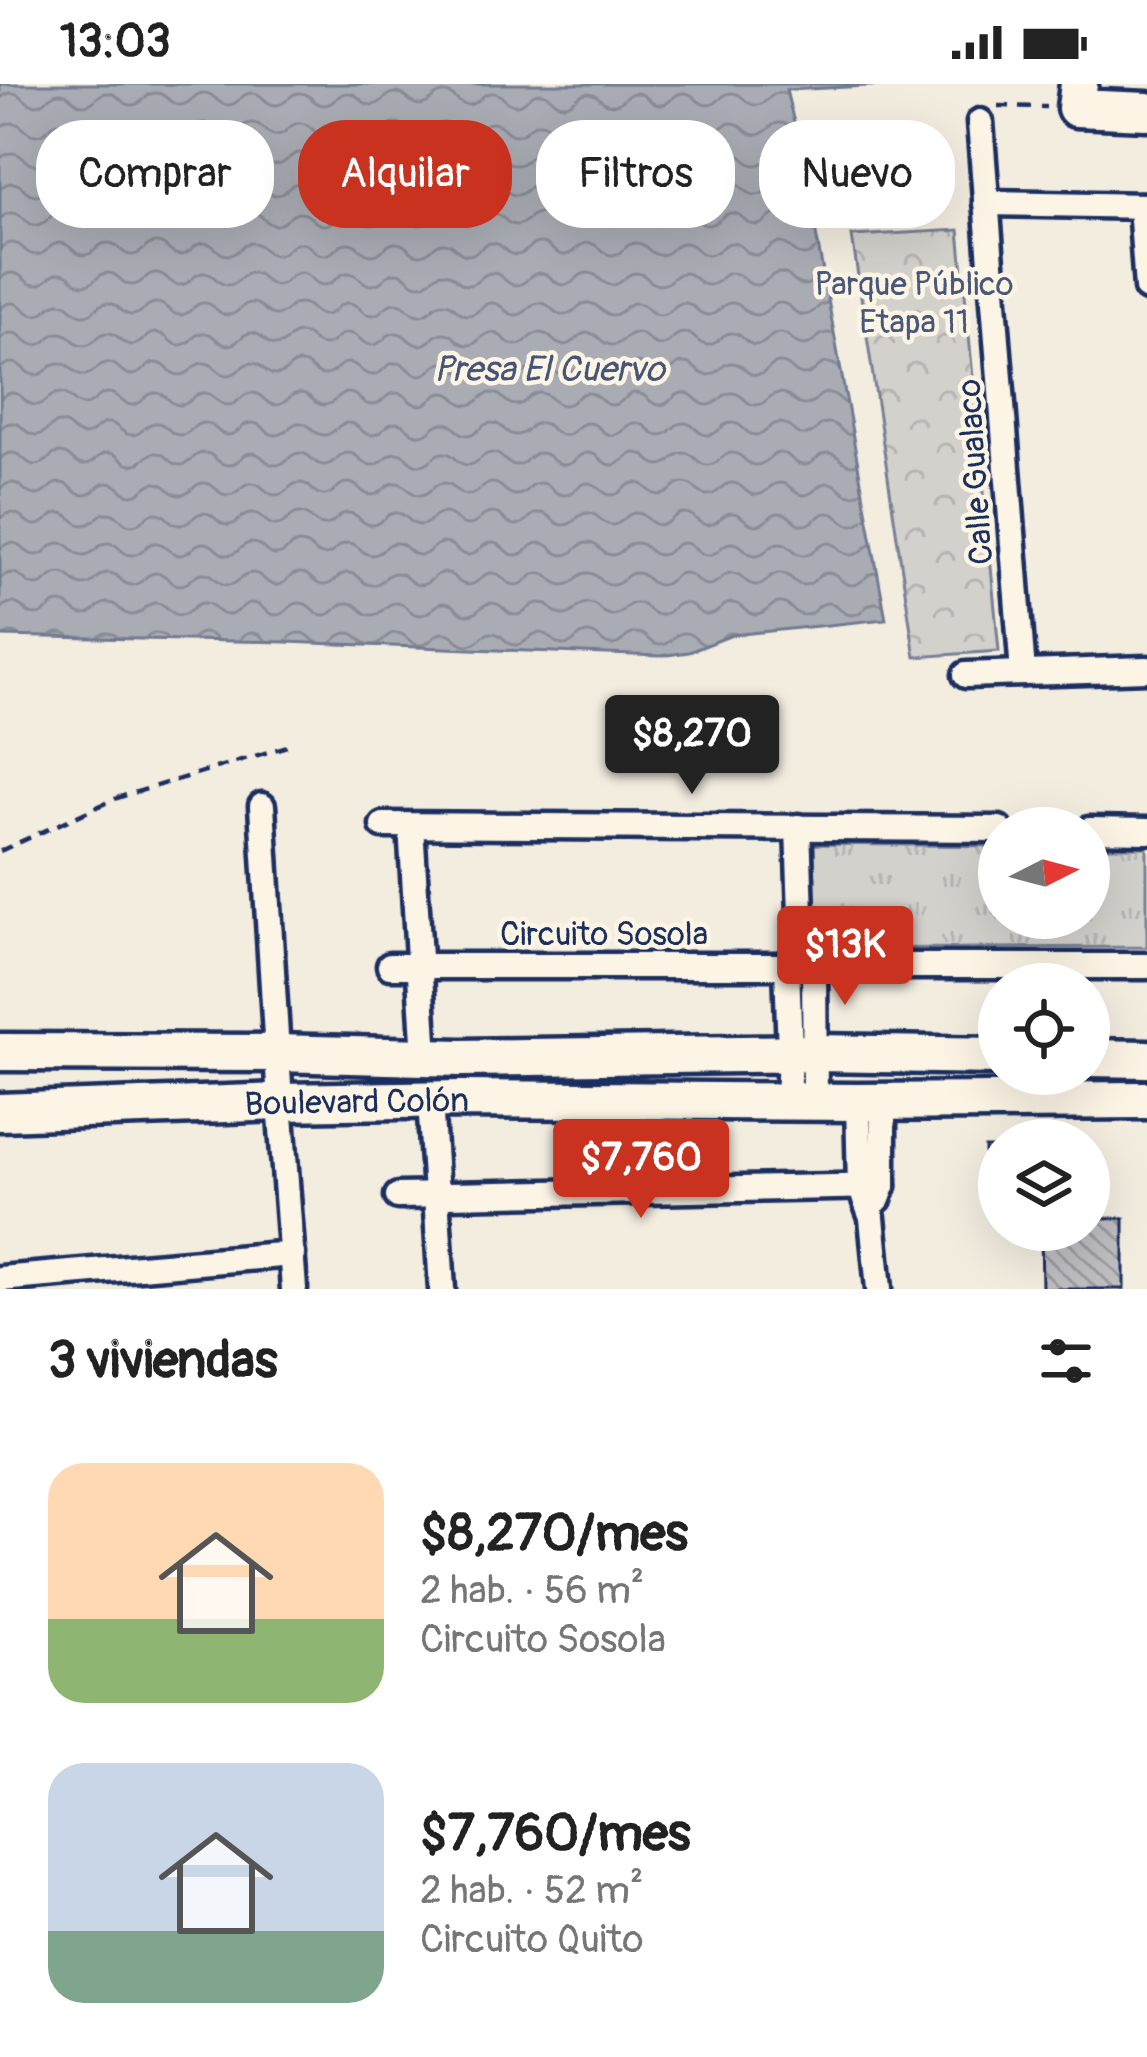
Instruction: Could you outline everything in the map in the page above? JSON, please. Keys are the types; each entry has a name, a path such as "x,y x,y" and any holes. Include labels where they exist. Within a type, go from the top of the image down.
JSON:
{"main road":[{"path":"1078,96 1147,111"},
{"name":"Boulevard Colón","path":"0,1052 978,1056"},
{"path":"1110,1058 1147,1059"},
{"name":"Boulevard Colón","path":"0,1112 445,1100 1147,1100"}],"street":[{"name":"Calle Gualaco","path":"982,114 1023,673"},
{"path":"986,203 1144,206 1147,288"},
{"path":"966,675 1147,669"},
{"path":"262,806 295,1289"},
{"path":"383,825 978,829"},
{"path":"410,826 420,965 443,1057 445,1100 436,1196 442,1289"},
{"path":"798,827 808,954 802,1102"},
{"path":"1110,830 1147,831"},
{"name":"Circuito Sosola","path":"390,966 787,966 808,954 1147,966"},
{"path":"787,966 803,1053"},
{"path":"870,1101 879,1289"},
{"path":"398,1196 872,1186"},
{"path":"2,1289 0,1279 145,1278 292,1254"}],"path":[{"path":"982,114 1078,96"},
{"path":"0,851 117,798 294,744"}],"green space":[{"name":"Parque Público Etapa 11","path":"959,230 999,651 915,657 852,236"},
{"path":"814,844 978,846 978,939 1110,939 1110,847 1147,847 1147,947 816,949"}],"water":[{"name":"Presa El Cuervo","path":"0,84 910,84 786,90 793,120 759,120 759,228 815,228 886,619 732,635 689,652 660,656 0,636"}],"building":[{"path":"1110,1218 1124,1218 1124,1289 1042,1289 1041,1251 1110,1251"}]}
